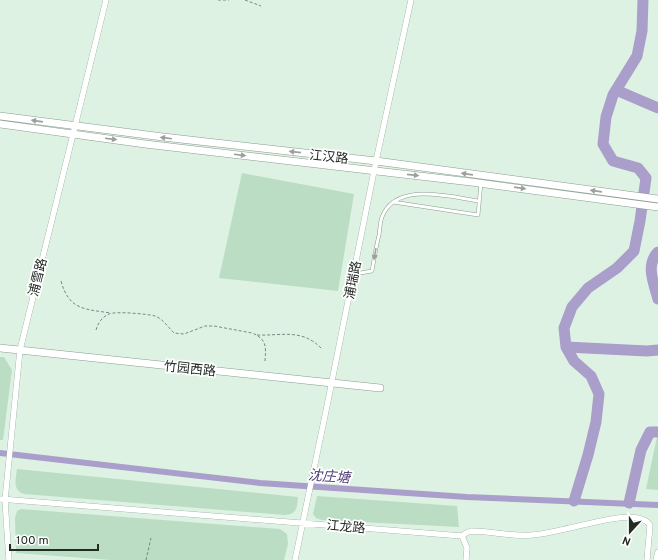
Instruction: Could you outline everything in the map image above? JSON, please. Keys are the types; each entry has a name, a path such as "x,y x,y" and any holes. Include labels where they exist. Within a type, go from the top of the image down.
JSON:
{"street":[{"name":"浦雪路","path":"8,560 2,499 7,471 20,350 106,0"},
{"name":"浦瑞路","path":"295,560 374,171 411,0"},
{"name":"江汉路","path":"0,116 376,162 657,203"},
{"path":"0,124 374,171 634,200"},
{"name":"竹园西路","path":"0,348 380,388"},
{"name":"江龙路","path":"2,499 462,536 471,531 532,535 631,517 644,520 650,524 647,560"},
{"path":"462,536 467,548 466,560"},
{"path":"656,560 658,552"}],"lane":[{"path":"393,202 478,215 481,183"},
{"path":"354,274 372,271 381,218 387,206 401,197 428,194 479,201"}],"path":[{"path":"218,0 229,0"},
{"path":"245,0 261,6"},
{"path":"61,281 65,294 76,305 111,313 145,314 156,317 164,322 174,333 184,334 205,326 214,326 255,335 282,334 307,337 322,349"},
{"path":"96,330 98,323 111,313"},
{"path":"255,335 264,342 266,347 265,361"},
{"path":"146,560 151,538"}],"green space":[{"path":"242,173 354,194 338,291 219,278"},
{"path":"0,357 4,357 12,370 3,440 0,440"},
{"path":"658,432 658,490 646,489"},
{"path":"17,469 298,497 298,501 296,510 285,515 24,494 16,487"},
{"path":"317,496 457,506 459,527 322,520 316,518 313,514"},
{"path":"21,509 280,529 287,534 288,544 284,560 111,560 16,553 15,518 17,511"}],"waterway":[{"path":"574,501 596,422 599,394 591,376 574,361 566,347 564,328 572,307 588,288 617,268 634,251 646,178 638,168 613,161 603,144 606,117 613,95 637,56 642,31 643,0"},
{"path":"616,90 658,108"},
{"path":"658,252 654,257 651,269 658,299"},
{"path":"566,347 647,351 658,350"},
{"path":"629,503 641,450 650,432 658,432"},
{"name":"沈庄塘","path":"0,453 260,483 467,497 658,505"}]}
